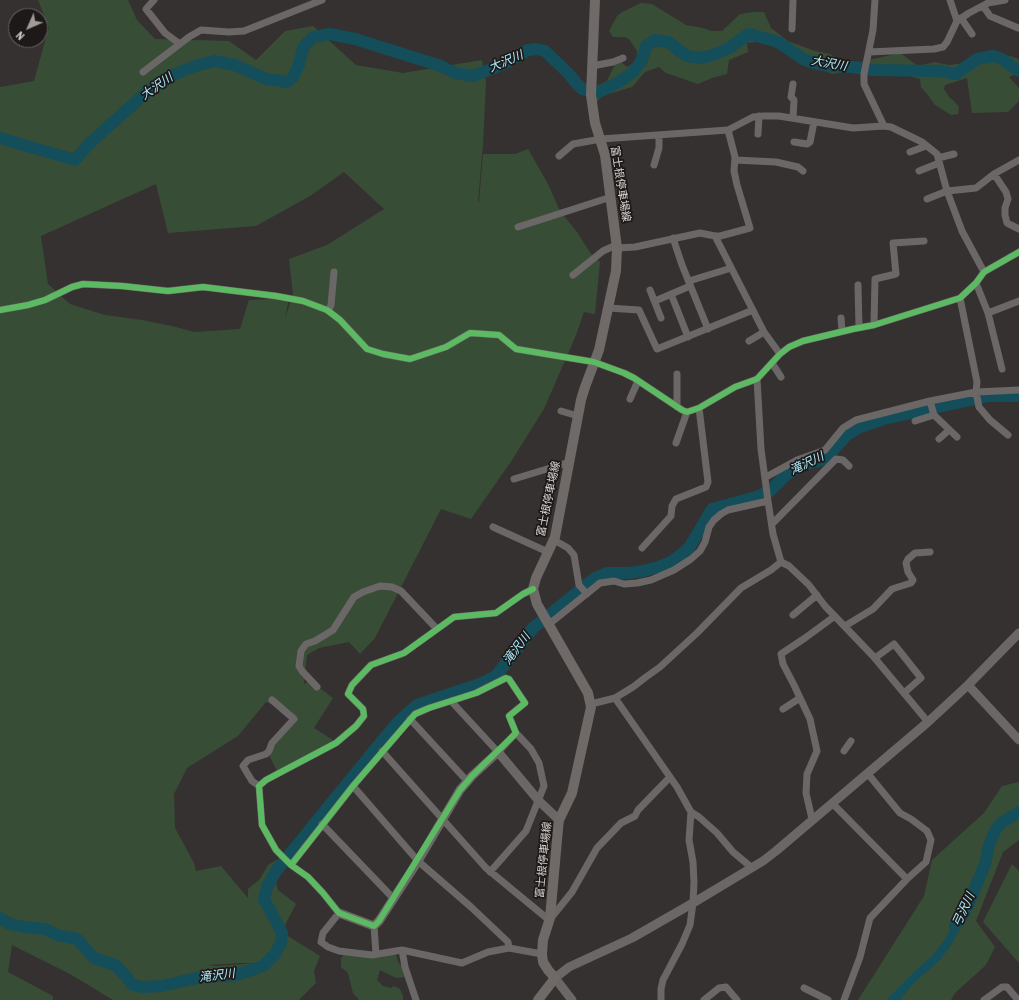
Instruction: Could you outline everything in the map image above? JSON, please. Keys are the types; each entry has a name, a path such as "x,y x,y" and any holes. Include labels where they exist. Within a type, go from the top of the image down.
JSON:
{"main road":[{"name":"富士根停車場線","path":"542,954 543,940 550,919 559,820 572,793 588,726 591,704 588,693 536,604 533,589 536,578 554,540 578,416 585,387 599,350 616,271 616,246 606,155 595,123 592,95 591,81 595,0"},
{"path":"538,1000 555,978 543,962 542,954"}],"street":[{"path":"154,0 146,9 165,33 180,44"},
{"path":"143,72 196,32 201,30 229,32 244,31 322,0"},
{"path":"792,29 793,0"},
{"path":"875,0 873,30 864,74 864,84 884,126"},
{"path":"950,0 959,20 972,34"},
{"path":"869,52 934,49 943,47 959,20 988,3 1005,0"},
{"path":"983,6 990,16 1018,28"},
{"path":"592,66 613,62 623,58"},
{"path":"793,84 791,97 794,100 793,118"},
{"path":"758,134 759,116"},
{"path":"559,156 572,144 600,139 728,130 753,117 759,116 779,116 853,128 891,127 922,142 937,154 947,191 962,231 984,272"},
{"path":"794,142 807,144 810,142 814,122"},
{"path":"573,275 603,251 616,246 635,247 700,233 714,236 750,228 737,185 734,171 735,160 728,130"},
{"path":"654,165 659,148 659,135"},
{"path":"910,152 926,146"},
{"path":"919,171 938,160 954,154"},
{"path":"735,160 776,162 798,167 803,171"},
{"path":"926,199 947,191 976,188 994,174 1019,160"},
{"path":"994,174 1006,192 1008,199 1005,208 1005,215 1008,223 1019,229"},
{"path":"518,227 610,197"},
{"path":"714,236 764,332 780,354"},
{"path":"673,238 689,284 708,329"},
{"path":"874,326 875,279 896,274 893,243 924,241"},
{"path":"0,310 45,300 72,287 83,284 122,286 168,291 203,287 276,296 304,301 328,311 340,320 367,349 383,354 410,359 446,347 470,333 499,335 516,349 594,362 624,373 687,412 699,408 736,387 757,379 780,354 789,347 803,341 842,331 874,326 960,298 976,283 984,272 1019,252"},
{"path":"655,301 689,284 728,269"},
{"path":"328,311 331,305 334,272"},
{"path":"976,283 988,314 1002,369"},
{"path":"858,285 859,328"},
{"path":"650,290 662,318"},
{"path":"671,294 688,337"},
{"path":"960,298 977,382 976,392 979,407 990,420 1008,435"},
{"path":"988,314 1019,301"},
{"path":"608,308 639,310 657,349 753,310"},
{"path":"841,318 842,331"},
{"path":"749,341 764,332"},
{"path":"772,363 781,377"},
{"path":"677,374 677,407"},
{"path":"757,379 761,449 772,524 782,562 790,566 810,585 835,616 875,658 928,722"},
{"path":"630,399 638,381"},
{"path":"766,481 797,460 825,450 843,428 856,420 930,401 976,392 1019,390"},
{"path":"930,401 934,415 957,438"},
{"path":"642,548 671,516 672,506 676,499 706,486 708,482 699,408"},
{"path":"561,411 578,416"},
{"path":"676,443 687,412"},
{"path":"915,421 934,415"},
{"path":"939,439 949,430"},
{"path":"772,524 836,459 843,460 849,466"},
{"path":"514,479 570,462"},
{"path":"548,625 600,583 614,581 624,584 637,583 657,578 674,570 691,560 700,551 705,542 709,527 721,514 728,510 768,500"},
{"path":"493,527 548,552"},
{"path":"554,540 568,548 574,555 579,585 587,594"},
{"path":"845,626 873,609 892,589 912,583 913,580 908,572 906,564 908,559 915,553 930,552"},
{"path":"591,704 615,698 660,667 697,633 741,588 782,562"},
{"path":"316,687 299,666 301,651 306,644 315,641 333,630 354,597 363,592 380,586 392,587 401,590 437,629"},
{"path":"259,786 266,780 336,743 356,726 364,716 362,709 348,694 352,685 371,665 404,653 454,617 496,613 522,594 533,589"},
{"path":"793,615 817,595"},
{"path":"812,819 806,792 807,774 816,751 810,719 783,664 781,654 835,616"},
{"path":"572,1000 555,978 569,967 632,938 693,903 776,851 928,722 968,685 1019,633"},
{"path":"875,658 894,644 921,678 904,693"},
{"path":"289,864 382,751 415,714 476,693 506,678 509,678 525,703 509,716 516,733 531,749 538,762 544,786 526,831 490,872"},
{"path":"968,685 1019,740"},
{"path":"615,698 670,777 691,812 717,833 734,852 751,867"},
{"path":"783,708 800,698"},
{"path":"259,786 252,781 243,766 248,760 266,754 272,743 294,720 272,700"},
{"path":"451,701 498,752 538,801 559,820"},
{"path":"410,719 468,782"},
{"path":"376,954 374,926 379,921 418,861 443,818 468,782 516,733"},
{"path":"844,751 851,741"},
{"path":"382,751 490,872 550,919 572,892 597,848 621,823 635,816 638,810 670,777"},
{"path":"844,1000 860,957 870,918 926,862 931,840 927,832 911,819 900,813 868,774"},
{"path":"259,786 262,825 276,850 289,864 308,877 339,913 374,926"},
{"path":"353,786 418,861 471,907 508,942 509,948"},
{"path":"832,803 908,879"},
{"path":"661,1000 660,988 663,980 685,938 690,925 693,903 693,862 689,840 691,812"},
{"path":"322,824 393,898"},
{"path":"339,913 323,933 322,942 328,947 339,951 372,955 402,950 462,963 488,952 509,948 542,954"},
{"path":"402,950 405,967 416,1000"},
{"path":"705,1000 719,988 726,987 737,1000"},
{"path":"984,1000 1002,987 1007,987 1018,1000"},
{"path":"804,988 828,1000"}],"green space":[{"path":"38,0 128,0 137,20 155,39 229,41 256,60 285,31 313,26 356,65 403,73 482,60 486,82 478,202 483,154 515,154 528,149 548,184 560,211 577,232 591,254 600,262 595,314 584,312 576,335 544,409 512,460 471,519 441,509 375,638 360,654 349,642 319,648 307,655 304,684 310,681 333,698 314,728 336,742 277,771 269,755 272,747 292,722 288,709 266,702 238,736 187,768 174,794 175,828 194,863 196,871 221,866 248,898 248,889 260,879 268,865 278,859 284,864 276,883 278,890 296,904 285,925 288,936 320,956 314,971 316,983 299,1000 113,1000 70,974 12,945 8,972 53,996 53,1000 0,1000 0,87 34,81 43,48 48,48 48,8 41,8","holes":["344,172 384,209 327,245 289,259 293,295 285,318 289,298 249,300 240,329 194,332 142,320 105,315 70,304 48,284 41,236 156,184 168,233 256,226 310,196","242,963 260,963 216,966 206,965"]},
{"path":"641,3 652,4 686,25 711,31 722,31 740,14 764,12 771,28 788,41 815,51 830,54 842,61 864,62 862,69 832,74 803,62 762,41 747,43 748,52 729,60 727,74 698,84 666,73 659,67 645,72 632,87 602,96 597,102 593,101 590,89 607,81 615,64 619,60 627,67 636,62 637,51 629,39 625,37 613,37 609,31 617,16"},
{"path":"991,50 1019,59 1019,73 1009,77 1019,88 1019,101 1008,112 972,113 967,78 945,85 944,89 949,97 959,107 958,114 951,115 934,104 921,87 920,79 902,74 897,75 864,71 869,60 900,53 918,66 934,62 949,65 964,63 975,56"},
{"path":"1019,782 1019,840 1003,852 976,921 995,947 986,965 955,993 951,1000 858,1000 924,896 932,860 984,813 1002,786"},
{"path":"1012,864 1019,871 1019,963 983,922"},
{"path":"345,953 396,955 398,962 404,968 405,977 396,978 380,970 377,980 383,986 391,988 394,986 400,989 403,1000 359,1000 353,993 348,973 341,967 341,958"}],"water":[{"path":"959,910 967,916 951,945 940,960 912,985 900,1000 886,1000 932,956 946,938"}],"waterway":[{"name":"大沢川","path":"0,138 75,160 90,143 148,91 173,75 195,66 214,61 235,65 266,79 287,82 293,77 298,67 304,46 313,37 330,34 355,39 441,66 455,73 473,76 504,64 528,50 536,49 545,51 582,89 599,92 621,81 634,71 642,60 646,46 655,40 669,42 687,56 701,58 713,55 729,48 749,34 778,42 803,59 829,66 872,70 940,71 956,74 977,59 993,56 1002,59 1019,71"},
{"name":"滝沢川","path":"0,918 10,924 45,929 57,935 77,939 94,958 115,965 133,985 142,987 162,986 201,977 236,975 263,966 275,954 281,943 282,933 264,899 267,887 276,871 397,723 417,705 480,684 496,676 533,628 595,578 607,573 629,573 643,571 673,561 689,548 712,509 756,497 770,491 786,475 802,465 823,460 847,435 860,427 884,419 988,396 1019,396"},
{"name":"弓沢川","path":"955,926 966,910 985,864 989,845 995,831 1001,823 1019,812"}],"cycle path":[{"path":"0,310 45,300 72,287 83,284 122,286 168,291 203,287 276,296 303,301 327,310 340,320 367,349 383,354 410,359 446,347 470,333 499,335 516,349 594,362 624,373 687,412 699,408 735,387 757,379 780,354 789,347 803,341 874,325 960,298 976,283 984,272 1019,252"},
{"path":"291,865 353,786 415,714 476,693 506,678 509,679 525,703 509,716 516,733 472,776 460,790 379,921 374,926 339,913 308,877 291,865 276,850 262,825 259,786 266,780 336,743 356,726 364,716 363,709 348,694 352,685 371,665 404,653 454,617 496,613 523,594 533,589"}]}
